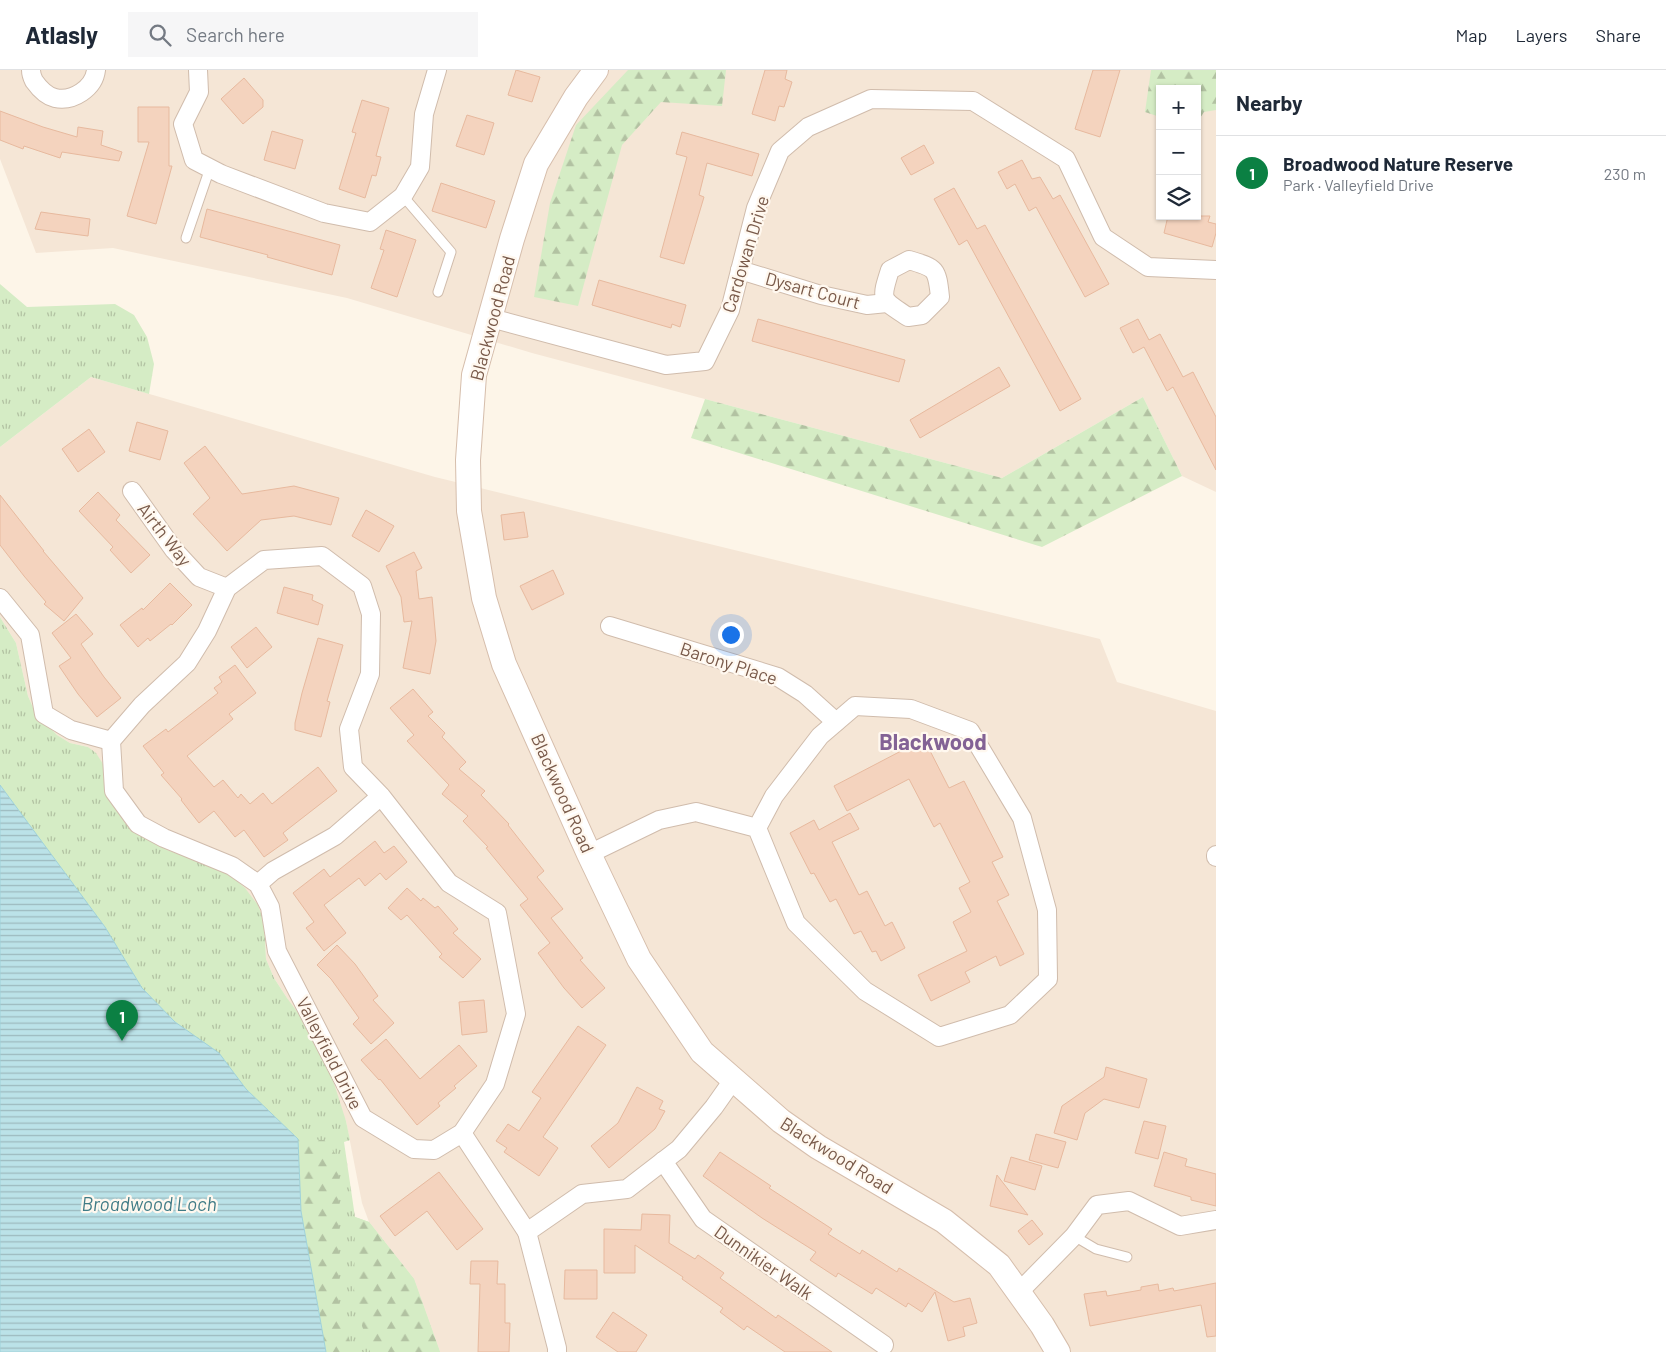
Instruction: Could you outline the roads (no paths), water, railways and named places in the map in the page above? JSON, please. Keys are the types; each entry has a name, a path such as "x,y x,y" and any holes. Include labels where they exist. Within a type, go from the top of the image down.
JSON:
{"street":[{"path":"31,70 31,74 40,90 55,98 72,98 87,88 96,70"},
{"path":"198,70 199,92 183,124 194,160 221,174 324,213 370,222 403,196 420,167 424,114 437,70"},
{"name":"Blackwood Road","path":"596,70 576,97 536,164 512,239 474,375 468,460 469,511 484,598 504,664 639,959 702,1052 781,1121 818,1147 944,1221 999,1266 1042,1325 1058,1352"},
{"name":"Cardowan Drive","path":"491,318 666,365 705,361 730,310 756,208 780,151 808,127 871,99 973,101 1066,159 1103,237 1148,267 1216,270"},
{"name":"Dysart Court","path":"740,270 820,295 867,306 887,303"},
{"name":"Airth Way","path":"132,491 174,550 199,576 227,588"},
{"name":"Valleyfield Drive","path":"322,556 362,586 371,614 370,674 349,729 353,767 381,796 449,883 497,913 516,1014 495,1084 462,1133 434,1150 414,1149 363,1118 277,950 270,908 258,884 232,866 164,838 138,824 114,791 111,741 142,705 187,663 207,631 227,588 264,560 322,556"},
{"path":"0,598 30,635 44,714 71,730 111,741"},
{"name":"Barony Place","path":"610,626 778,677 805,694 836,722"},
{"path":"855,706 911,709 970,731 1022,818 1047,910 1048,979 1010,1015 939,1037 865,991 796,923 757,828 780,789 820,736 855,706"},
{"path":"258,884 273,871 335,836 381,796"},
{"path":"590,854 659,820 696,812 757,828"},
{"path":"527,1232 582,1194 627,1189 679,1149 714,1107 733,1080"},
{"path":"462,1133 527,1232 558,1348 557,1352"},
{"name":"Dunnikier Walk","path":"663,1162 703,1219 884,1345"},
{"path":"1019,1292 1074,1236 1097,1205 1129,1202 1180,1226 1216,1220"}],"lane":[{"path":"186,238 210,168"},
{"path":"403,196 451,252 438,292"},
{"path":"1074,1236 1096,1249 1127,1257"}],"water":[{"name":"Broadwood Loch","path":"0,785 105,927 142,988 175,1022 219,1053 246,1089 298,1139 301,1211 326,1352 0,1352"}],"place":[{"name":"Broadwood Nature Reserve","path":"122,1041"}],"district":[{"name":"Blackwood","path":"933,741"}]}
